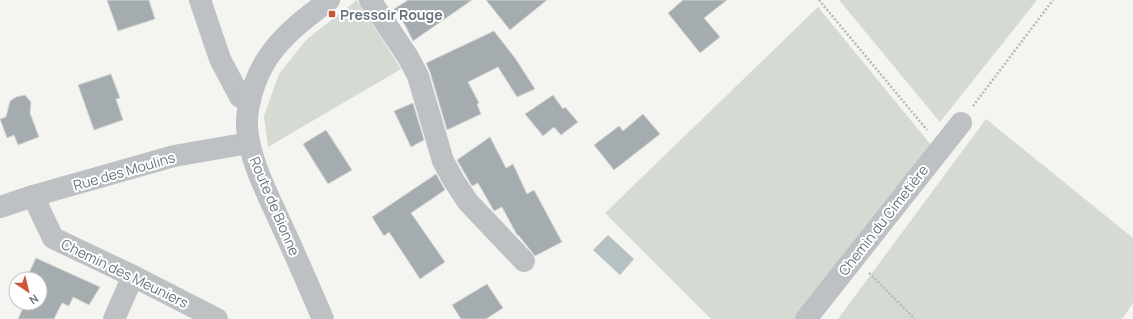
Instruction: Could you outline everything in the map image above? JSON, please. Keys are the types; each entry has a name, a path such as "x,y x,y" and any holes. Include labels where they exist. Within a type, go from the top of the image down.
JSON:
{"street":[{"path":"200,0 220,59 240,97 250,100"},
{"name":"Route de Bionne","path":"323,319 263,184 249,143 247,126 250,100 256,79 274,49 294,28 329,0"},
{"path":"370,0 408,57 418,76 443,161 454,181 468,202 524,261"},
{"name":"Chemin du Cimetière","path":"806,319 961,123"},
{"name":"Rue des Moulins","path":"0,207 33,196 174,156 249,143"},
{"name":"Chemin des Meuniers","path":"33,196 53,238 133,276 215,318"},
{"path":"114,319 133,276"}],"path":[{"path":"819,0 941,147"},
{"path":"961,123 1053,0"},
{"path":"854,257 915,319"}],"shaded area":[{"path":"357,0 401,69 268,147 264,116 279,74 306,40"},
{"path":"839,0 1037,0 940,122"},
{"path":"818,7 931,145 803,319 711,319 605,213"},
{"path":"986,119 1133,238 1133,303 1122,319 838,319"},
{"path":"608,235 634,259 620,275 593,250"}],"building":[{"path":"107,0 149,0 155,19 118,31"},
{"path":"408,0 472,0 413,41 405,25 394,9"},
{"path":"486,0 547,0 510,30"},
{"path":"683,0 727,0 704,18 720,37 700,53 668,13"},
{"path":"494,31 515,58 535,89 517,97 498,67 468,82 479,103 477,104 481,114 447,130 426,63"},
{"path":"111,74 120,98 116,99 123,120 94,130 78,85"},
{"path":"25,95 31,102 30,113 39,137 18,145 14,135 7,138 0,119 6,117 10,101 16,97"},
{"path":"553,95 563,109 565,107 578,122 561,135 554,127 543,136 525,114"},
{"path":"413,103 424,140 411,147 394,111"},
{"path":"643,114 660,134 614,170 594,145 619,126 623,131"},
{"path":"326,130 352,170 328,184 303,144"},
{"path":"490,137 506,168 513,164 527,194 534,190 562,242 535,256 517,235 502,207 494,211 478,183 472,186 457,160"},
{"path":"436,174 445,190 411,213 445,262 420,279 389,232 384,236 372,217"},
{"path":"36,258 100,287 89,305 73,297 69,306 62,303 54,319 18,319 22,311 48,311 48,271 30,271"},
{"path":"487,284 503,308 486,319 461,319 452,305"}],"place":[{"name":"Pressoir Rouge","path":"332,14"}]}
